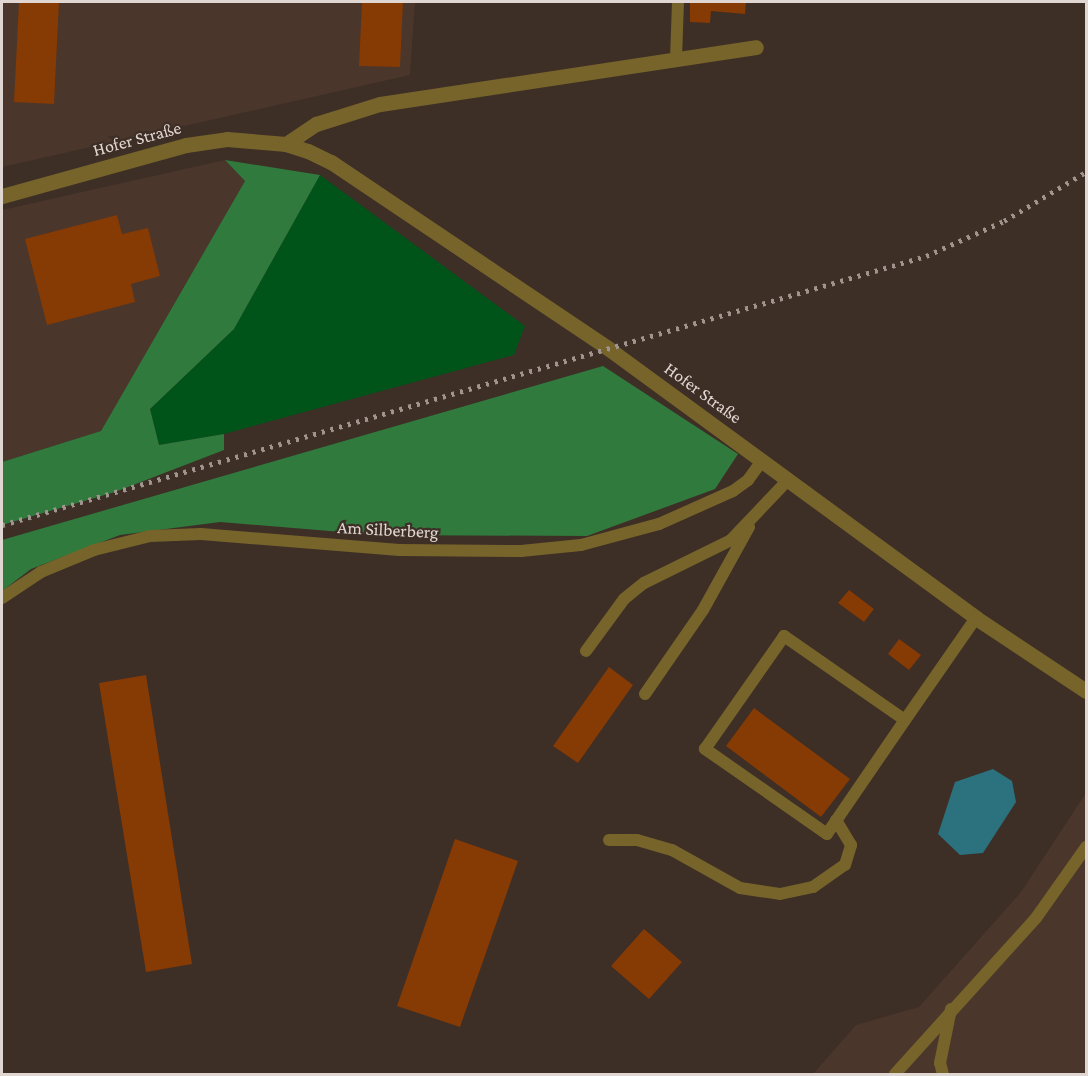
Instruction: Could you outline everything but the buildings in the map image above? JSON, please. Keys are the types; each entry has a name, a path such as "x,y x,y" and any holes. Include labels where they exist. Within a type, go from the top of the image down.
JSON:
{"street":[{"path":"286,144 316,124 380,105 756,47"},
{"name":"Hofer Straße","path":"2,196 186,145 227,139 286,144 331,162 609,349 976,618 1086,691"}],"lane":[{"path":"676,59 678,2"},
{"name":"Am Silberberg","path":"2,598 41,572 83,555 150,536 201,534 410,551 521,551 581,545 659,524 733,491 748,480 762,461"},
{"path":"586,651 618,606 644,583 703,557 731,540 788,480"},
{"path":"645,694 703,610 754,518"},
{"path":"905,720 784,636 705,749 827,834 976,618"},
{"path":"609,840 637,840 672,850 740,888 780,894 813,887 845,865 851,845 836,820"},
{"path":"895,1074 951,1008 1036,918 1086,847"},
{"path":"943,1074 940,1063 951,1008"}],"shaded area":[{"path":"2,2 415,2 410,75 2,167"},
{"path":"225,160 245,181 101,431 2,462 2,210"},
{"path":"1086,793 1086,1074 813,1074 856,1025 919,1007 1021,892"}],"green space":[{"path":"225,160 320,175 234,329 150,409 159,445 224,434 224,450 115,492 2,525 2,462 101,431 245,181"},
{"path":"320,175 525,326 514,355 224,434 159,445 150,409 234,329"},
{"path":"603,366 738,454 715,489 587,536 378,535 220,522 120,535 31,569 2,591 2,540"}],"water":[{"path":"993,769 1012,781 1016,802 983,853 960,855 938,834 955,782"}],"railway":[{"path":"2,525 926,256 1004,221 1086,172"}]}
